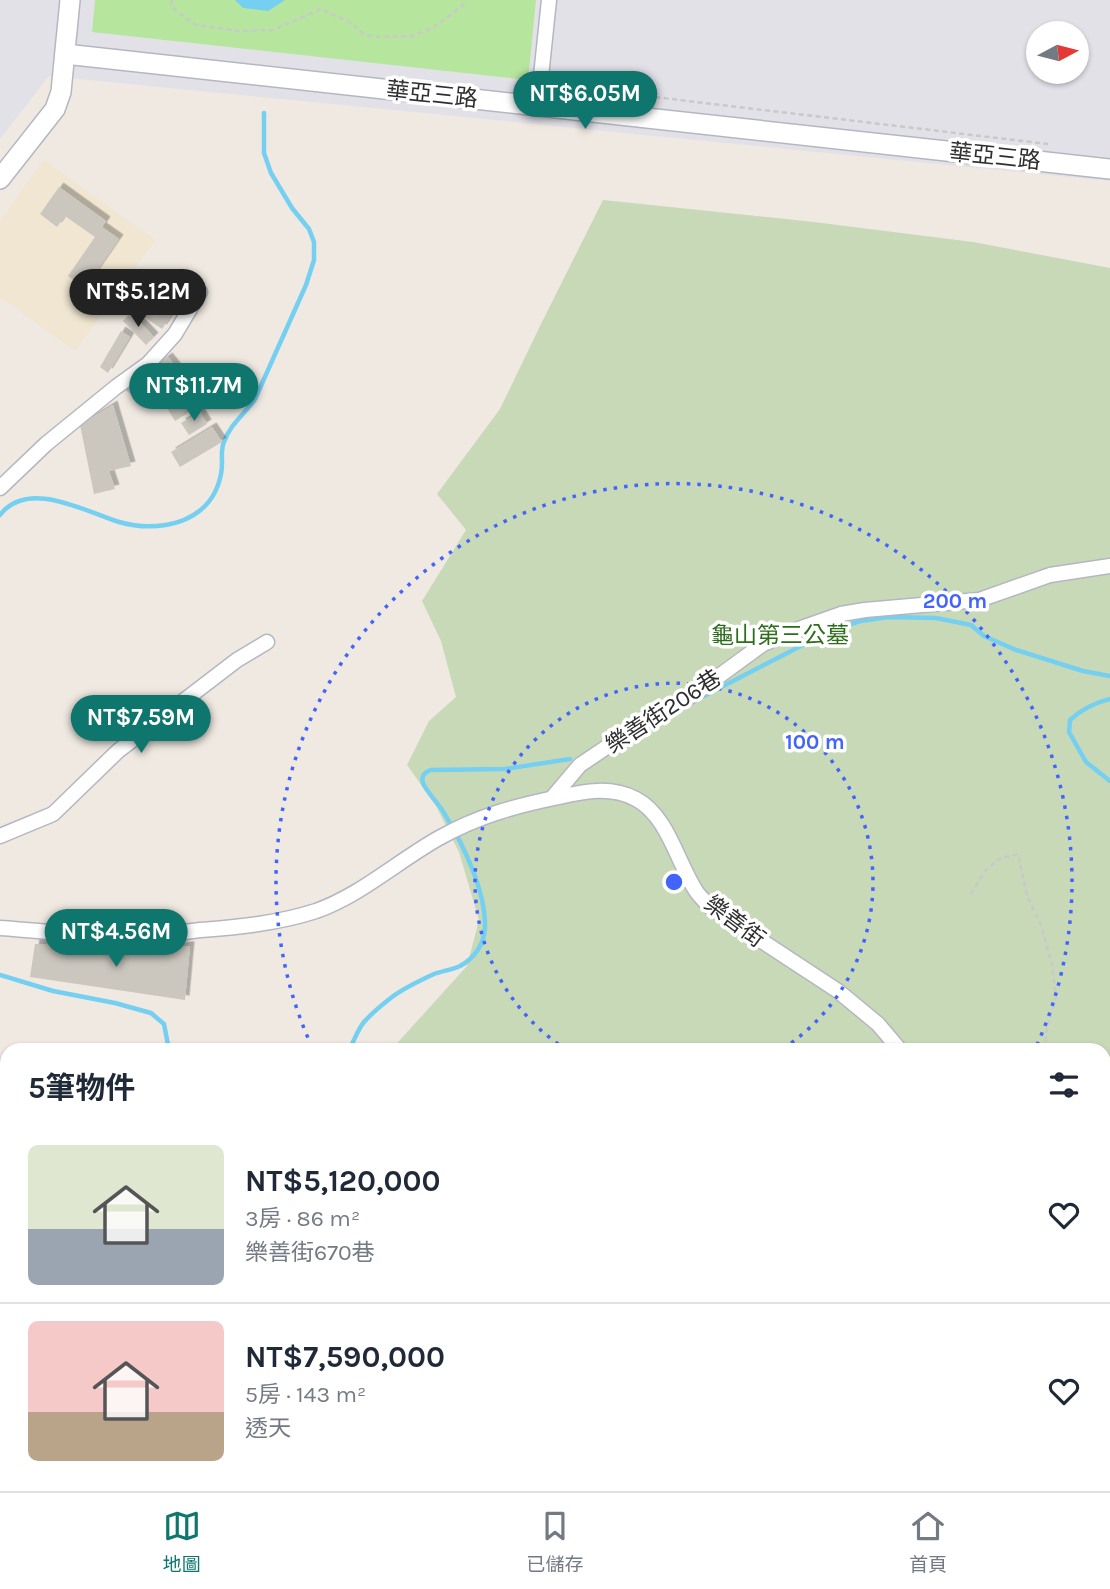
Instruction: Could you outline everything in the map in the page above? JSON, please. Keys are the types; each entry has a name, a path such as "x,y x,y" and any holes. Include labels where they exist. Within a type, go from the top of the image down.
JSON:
{"street":[{"path":"0,179 55,109 61,92 71,0"},
{"path":"538,105 549,0"},
{"name":"華亞三路","path":"65,54 1110,169"},
{"path":"0,488 46,444 148,364 175,334 200,292"},
{"name":"樂善街206巷","path":"552,798 580,765 617,740 640,720 693,695 763,644 794,631 841,614 979,600 1050,575 1110,566"},
{"path":"0,836 53,814 118,751 237,660 267,642"},
{"name":"樂善街","path":"0,928 147,936 246,927 288,919 318,910 350,895 438,838 466,824 523,804 595,790 617,792 636,799 655,813 697,892 710,907 838,991 878,1024 894,1043"}],"path":[{"path":"172,0 170,5 196,25 216,29 273,30 321,9 348,21 365,35 378,37 412,36 434,27 466,0"},
{"path":"554,85 1057,146"},
{"path":"971,894 985,871 999,859 1018,854 1027,896 1041,925 1052,965 1056,997 1045,1035 1046,1043"}],"shaded area":[{"path":"0,0 1110,0 1110,181 49,76 0,139"},
{"path":"44,160 155,240 75,351 0,297 0,221"}],"green space":[{"path":"95,0 536,0 528,80 92,32"},
{"name":"龜山第三公墓","path":"603,200 973,242 1110,268 1110,1043 397,1043 467,966 479,920 459,852 436,806 407,765 429,721 456,697 441,641 422,601 466,530 437,494 500,409"}],"water":[{"path":"235,0 285,0 268,11 243,8"}],"building":[{"path":"59,187 106,221 102,227 119,239 85,288 68,276 95,237 65,216 57,227 40,214"},
{"path":"148,289 176,308 162,329 134,310"},
{"path":"131,313 154,337 146,345 123,321"},
{"path":"121,331 130,337 108,373 100,367"},
{"path":"168,357 189,383 154,409 125,390"},
{"path":"192,393 199,406 175,421 167,408"},
{"path":"113,405 131,466 109,471 115,489 94,494 80,425"},
{"path":"200,412 207,424 189,435 181,423"},
{"path":"212,427 222,442 180,467 171,452"},
{"path":"35,944 126,950 190,946 185,1000 30,977"}],"waterway":[{"path":"0,515 12,504 41,498 130,525 153,526 186,519 205,506 212,497 221,474 222,447 234,424 255,399 306,285 314,260 314,242 309,229 292,208 271,173 264,153 264,113"},
{"path":"700,698 828,632 860,621 889,617 936,618 971,625 984,636 1016,650 1083,671 1110,676"},
{"path":"1110,699 1089,707 1070,720 1069,732 1086,762 1110,781"},
{"path":"353,1043 362,1025 381,1006 418,982 465,963 478,950 483,940 485,928 482,899 472,868 451,825 424,786 422,781 426,772 505,769 570,759"},
{"path":"0,975 53,991 151,1013 164,1024 168,1043"}]}
